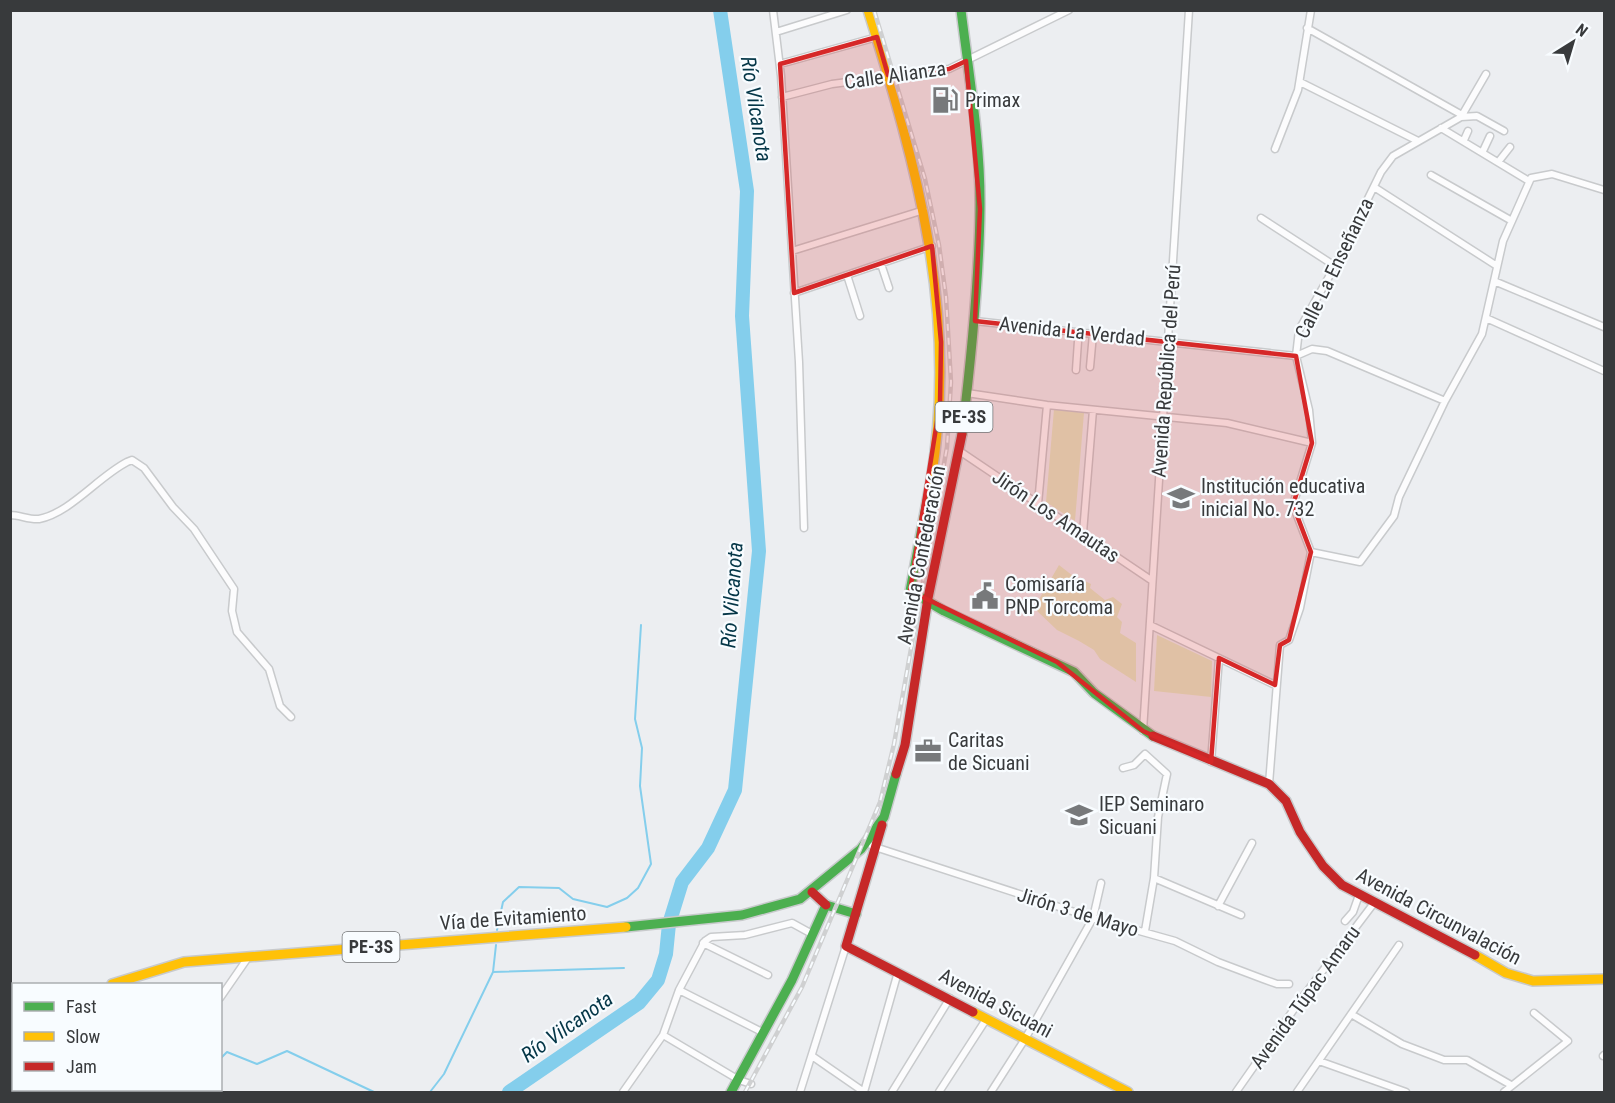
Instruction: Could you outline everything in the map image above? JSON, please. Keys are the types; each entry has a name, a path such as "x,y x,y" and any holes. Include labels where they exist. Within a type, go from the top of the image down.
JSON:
{"main road":[{"path":"868,10 901,118 932,246"},
{"name":"Avenida Confederación","path":"884,817 905,745 928,598 960,452 975,321 980,209 976,140 961,10"},
{"name":"Avenida Circunvalación","path":"932,246 936,267 941,342 940,403 910,591 928,598 936,608 1057,662 1074,672 1094,693 1143,731 1159,740 1269,784 1287,801 1300,832 1323,866 1341,885 1492,964 1507,975 1525,982 1555,983 1605,979"},
{"name":"Vía de Evitamiento","path":"114,983 184,962 632,927 761,911 800,899 812,892 870,845 884,817"},
{"path":"846,946 856,914 870,845"},
{"path":"812,892 825,905 856,914"},
{"path":"731,1092 764,1034 825,905"},
{"name":"Avenida Sicuani","path":"846,946 1128,1092"}],"street":[{"path":"773,10 780,64 792,251 804,528"},
{"path":"776,32 847,10"},
{"name":"Calle Alianza","path":"782,97 832,84 888,75 949,69 1057,13 1069,10"},
{"name":"Avenida República del Perú","path":"1143,731 1162,416 1170,342 1189,10"},
{"path":"1275,149 1300,82 1311,10"},
{"path":"1307,28 1462,116 1480,117 1503,131"},
{"path":"780,64 876,37"},
{"path":"1462,116 1485,74"},
{"path":"1300,82 1418,141"},
{"path":"1480,117 1484,110"},
{"name":"Calle La Enseñanza","path":"1311,552 1293,505 1312,443 1309,410 1296,356 1299,330 1335,266 1374,187 1393,156 1462,116"},
{"path":"1441,128 1529,181"},
{"path":"1464,140 1468,131"},
{"path":"1483,152 1490,136"},
{"path":"1499,161 1510,147"},
{"path":"1269,784 1275,685 1280,645 1289,640 1300,608 1311,552 1360,562 1394,516 1444,401 1482,334 1497,266 1512,221 1531,178 1543,173 1552,174 1605,190"},
{"path":"1431,175 1512,221"},
{"path":"1374,187 1497,266"},
{"path":"792,251 924,210"},
{"path":"1261,218 1335,266"},
{"path":"794,293 932,246"},
{"path":"881,264 889,288"},
{"path":"847,275 860,316"},
{"path":"1494,281 1605,327"},
{"path":"1486,318 1605,371"},
{"name":"Avenida La Verdad","path":"975,321 1296,356 1312,349 1327,351 1444,401"},
{"path":"1076,370 1078,341 1082,332"},
{"path":"1090,368 1093,333"},
{"path":"967,393 1047,405 1227,423 1312,443"},
{"path":"1038,504 1047,405"},
{"path":"1083,533 1093,410"},
{"name":"Jirón Los Amautas","path":"960,452 1151,580"},
{"path":"10,515 36,519 53,515 121,465 132,460 144,468 173,507 194,529 234,589 232,612 237,632 269,669 280,706 291,717"},
{"path":"1150,625 1275,685"},
{"path":"1211,762 1219,658"},
{"path":"1123,768 1129,768 1145,754 1167,774 1158,817 1154,878 1145,931"},
{"path":"1218,906 1252,843"},
{"name":"Jirón 3 de Mayo","path":"870,845 1093,918 1145,931 1254,976 1277,984 1289,984"},
{"path":"1154,878 1241,915"},
{"path":"991,1092 1025,1039 1093,918 1101,883"},
{"path":"1345,921 1353,912 1359,895"},
{"name":"Avenida Túpac Amaru","path":"1236,1092 1299,1002 1374,903"},
{"path":"623,1092 663,1035 680,990 703,943 711,937 745,935 792,923 813,934"},
{"path":"703,943 768,975"},
{"path":"1297,1092 1399,945"},
{"path":"800,1092 846,946"},
{"path":"222,995 249,956"},
{"path":"812,1056 864,1092 898,972"},
{"path":"680,990 764,1034"},
{"path":"892,1092 950,998"},
{"path":"1504,1092 1568,1041 1534,1013"},
{"path":"1351,1014 1402,1044 1444,1060 1467,1060 1511,1085"},
{"path":"939,1092 987,1018"},
{"path":"663,1035 739,1080 751,1084"},
{"path":"1319,1061 1406,1092"}],"highlighted area":[{"path":"877,37 888,75 949,69 966,61 980,209 975,321 1296,356 1312,443 1293,505 1311,552 1289,640 1280,645 1275,685 1219,658 1211,762 1143,731 1057,662 910,591 940,403 941,342 932,246 794,293 780,64"}],"green space":[{"path":"1054,409 1084,413 1075,521 1046,502"},
{"path":"1059,565 1082,583 1085,581 1091,584 1090,588 1105,600 1113,597 1122,604 1117,617 1122,622 1120,633 1136,643 1136,682 1100,659 1094,650 1057,630 1034,608"},
{"path":"1157,635 1212,661 1211,697 1154,691"}],"waterway":[{"name":"Río Vilcanota","path":"509,1092 639,1003 658,980 666,954 669,924 682,882 708,848 735,790 759,551 742,316 747,191 720,10"},
{"path":"497,930 503,902 519,887 559,888 573,899 607,907 627,898 638,888 651,864 640,786 642,748 635,719 641,625"},
{"path":"430,1092 444,1074 493,972 496,945"},
{"path":"493,972 624,968"},
{"path":"222,1057 227,1052 257,1064 287,1051 374,1092"}],"railway":[{"path":"745,1092 802,987 880,802 894,744 947,447 951,382 946,297 939,245 925,179 874,10"}],"traffic: fast":[{"path":"961,10 977,135 980,185 974,322 962,434"},
{"path":"931,480 910,591 944,611 1074,672 1094,693 1153,736"},
{"path":"626,927 742,915 800,899 861,849 884,817 896,774"},
{"path":"731,1092 792,980 826,905 856,914"}],"traffic: slow":[{"path":"868,10 917,184 936,300 940,359 938,419 931,480"},
{"path":"115,983 184,962 626,927"},
{"path":"1475,955 1506,973 1533,981 1604,979"},
{"path":"973,1012 1128,1092"}],"traffic: jam":[{"path":"896,774 905,745 928,598 962,434"},
{"path":"1153,736 1269,784 1286,801 1300,832 1323,866 1342,885 1475,955"},
{"path":"882,825 846,946 973,1012"},
{"path":"812,892 826,905"}],"place":[{"name":"Primax","path":"945,100"},
{"name":"Institución educativa inicial No. 732","path":"1181,498"},
{"name":"Comisaría PNP Torcoma","path":"985,596"},
{"name":"Caritas de Sicuani","path":"928,751"},
{"name":"IEP Seminaro Sicuani","path":"1079,815"}]}
